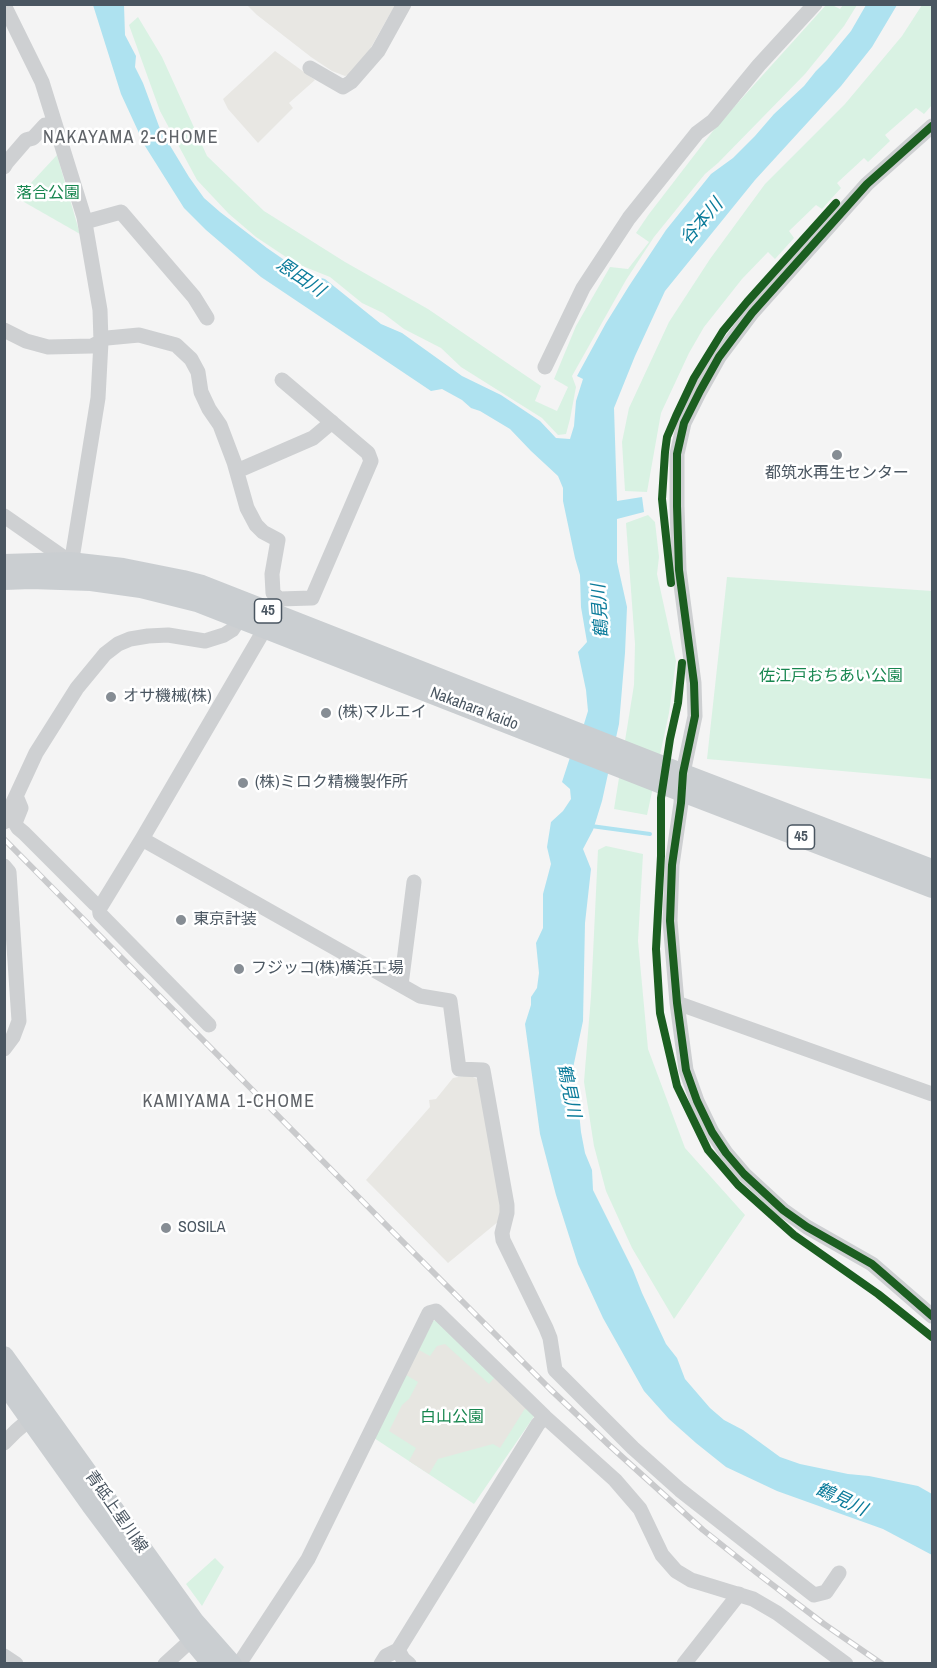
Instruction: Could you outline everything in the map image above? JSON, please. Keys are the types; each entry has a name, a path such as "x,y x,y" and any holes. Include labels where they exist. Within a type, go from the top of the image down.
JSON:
{"main road":[{"name":"Nakahara kaido","path":"4,564 70,572 91,581 141,588 197,602 240,618 272,614"},
{"name":"Nakahara kaido","path":"4,580 123,568 183,580 272,614 518,718 676,780 933,888"},
{"name":"Nakahara kaido","path":"676,780 933,869"},
{"name":"青砥上星川線","path":"4,1356 91,1505 197,1635 213,1664"},
{"name":"青砥上星川線","path":"4,1383 37,1413"},
{"name":"青砥上星川線","path":"197,1635 232,1664"}],"street":[{"path":"310,68 343,87 351,82 378,51 404,4"},
{"path":"545,367 583,288 629,218 697,133 713,121 759,65 815,4"},
{"path":"4,5 42,82 85,222 100,310 98,398 70,572"},
{"path":"4,167 26,140 33,138 45,125 55,125"},
{"path":"933,126 867,184 752,313 719,357 684,423 677,454 679,570 694,683 695,716 676,780 670,890 670,921 682,1050 691,1085 712,1132 744,1174 783,1210 807,1227 872,1264 933,1316"},
{"path":"85,222 121,212 194,297 207,318"},
{"path":"4,330 48,347 92,346 107,338 139,335 176,345 191,359 198,372 201,392 220,425 237,471 247,508 256,525 263,532 278,540 272,574 272,614 142,839 101,906 99,905"},
{"path":"272,614 312,598 371,460 368,453 282,380"},
{"path":"237,471 313,438 332,422"},
{"path":"4,516 70,572"},
{"path":"4,822 36,753 77,688 105,654 118,644 148,636 168,635 205,641 232,630 240,618"},
{"path":"16,796 21,808 15,823 18,828 95,904 99,905"},
{"path":"142,839 420,996 450,1001 459,1069 483,1070 507,1205 503,1240 546,1328 550,1338 555,1370 633,1448 671,1482 814,1595 826,1592 839,1573"},
{"path":"4,866 9,872 19,1021 14,1037 4,1049"},
{"path":"401,985 402,974 404,962 405,951 407,939 414,882 406,940 401,985"},
{"path":"99,905 100,914 209,1025"},
{"path":"677,1003 933,1094"},
{"path":"913,1298 933,1306"},
{"path":"239,1664 308,1559 429,1313 436,1311 545,1417 615,1480 640,1509 663,1555 676,1571 691,1580 753,1599 777,1613 846,1664"},
{"path":"4,1443 37,1413"},
{"path":"381,1664 386,1656 398,1650 532,1434 545,1417"},
{"path":"684,1664 739,1594"},
{"path":"165,1664 197,1635"},
{"path":"398,1650 409,1664"},
{"path":"4,1656 16,1664"}],"shaded area":[{"path":"247,5 395,5 369,51 345,76 332,71 311,57"},
{"path":"275,51 315,80 289,103 293,108 258,143 228,109 223,99"},
{"path":"469,1075 477,1079 481,1087 502,1207 499,1221 448,1263 366,1180 430,1107 429,1100 436,1099 453,1078"}],"green space":[{"path":"826,5 840,9 843,5 857,5 844,26 805,74 705,174 654,237 626,280 572,376 576,387 570,419 566,434 558,435 542,418 461,367 441,348 404,329 383,313 362,303 330,277 295,263 256,237 229,214 197,180 160,111 129,25 138,17 162,57 207,156 264,211 345,262 428,309 541,386 535,401 557,411 568,387 554,379 576,326 610,267 628,269 649,242 636,233 649,214 716,127"},
{"path":"922,5 932,5 932,105 924,114 916,108 885,135 890,141 868,162 864,158 837,183 841,188 822,209 816,205 789,231 794,238 775,259 768,252 742,279 704,327 661,413 647,492 625,491 622,442 629,408 669,322 710,259 765,184 845,104 902,36"},
{"name":"落合公園","path":"57,155 80,234 17,198"},
{"path":"648,515 655,522 659,557 657,574 676,661 669,713 647,815 614,809 634,685 635,644 626,523"},
{"name":"佐江戸おちあい公園","path":"727,577 932,591 932,779 707,759"},
{"path":"606,846 643,854 638,941 648,1049 685,1148 745,1215 674,1319 632,1248 606,1191 594,1146 584,1082 591,996 598,850"},
{"name":"白山公園","path":"438,1319 535,1415 474,1504 374,1438 433,1321"},
{"path":"215,1558 224,1567 202,1606 186,1584"}],"sand":[{"name":"白山公園","path":"445,1344 489,1384 496,1376 528,1407 500,1448 493,1444 438,1459 429,1474 409,1461 416,1448 389,1431 402,1405 409,1399 418,1382 406,1375 419,1350 430,1356 437,1346"}],"water":[{"path":"93,5 124,5 125,35 136,56 135,67 160,129 204,198 267,248 303,273 325,279 381,324 402,333 462,376 501,395 540,421 556,438 570,439 574,426 576,401 583,379 577,376 606,323 666,230 711,174 733,158 804,86 851,31 866,5 897,5 872,47 841,86 755,180 665,291 614,408 617,501 642,497 644,512 617,519 617,562 627,607 625,653 619,724 602,801 593,830 583,849 591,869 585,923 583,1021 573,1068 581,1132 585,1153 592,1170 593,1190 633,1270 666,1344 677,1358 685,1379 710,1408 724,1420 743,1430 780,1457 800,1464 918,1486 932,1494 932,1555 883,1529 777,1491 726,1467 696,1443 669,1419 644,1391 603,1318 578,1264 540,1134 525,1024 531,997 537,988 539,973 536,943 543,928 543,894 551,864 547,847 551,822 563,811 571,799 570,789 562,782 588,711 578,652 587,642 581,607 580,575 563,501 563,488 558,476 510,429 442,389 431,391 261,277 184,208 145,146 121,94"}],"waterway":[{"path":"591,826 650,834"}],"railway":[{"path":"4,839 394,1233 609,1445 703,1530 824,1624 882,1664"}],"cycle path":[{"path":"932,126 867,184 752,313 719,357 684,423 677,454 679,570 694,683 695,716 683,773 672,865 670,921 686,1070 697,1101 712,1132 744,1174 783,1210 807,1227 872,1264 932,1316"},
{"path":"671,583 662,499 667,437 676,416 694,378 723,331 836,203"},
{"path":"682,663 678,703 661,798 661,856 656,949 660,1013 677,1086 708,1150 738,1185 794,1235 878,1294 932,1337"}],"place":[{"name":"都筑水再生センター","path":"837,455"},
{"name":"オサ機械(株)","path":"111,697"},
{"name":"(株)マルエイ","path":"326,713"},
{"name":"(株)ミロク精機製作所","path":"243,783"},
{"name":"東京計装","path":"181,920"},
{"name":"フジッコ(株)横浜工場","path":"239,969"},
{"name":"SOSILA","path":"166,1228"}],"district":[{"name":"NAKAYAMA 2-CHOME","path":"131,138"},
{"name":"KAMIYAMA 1-CHOME","path":"229,1102"}],"water label":[{"name":"谷本川","path":"702,222"},
{"name":"恩田川","path":"300,278"},
{"name":"鶴見川","path":"601,611"},
{"name":"鶴見川","path":"568,1091"},
{"name":"鶴見川","path":"841,1500"}]}
